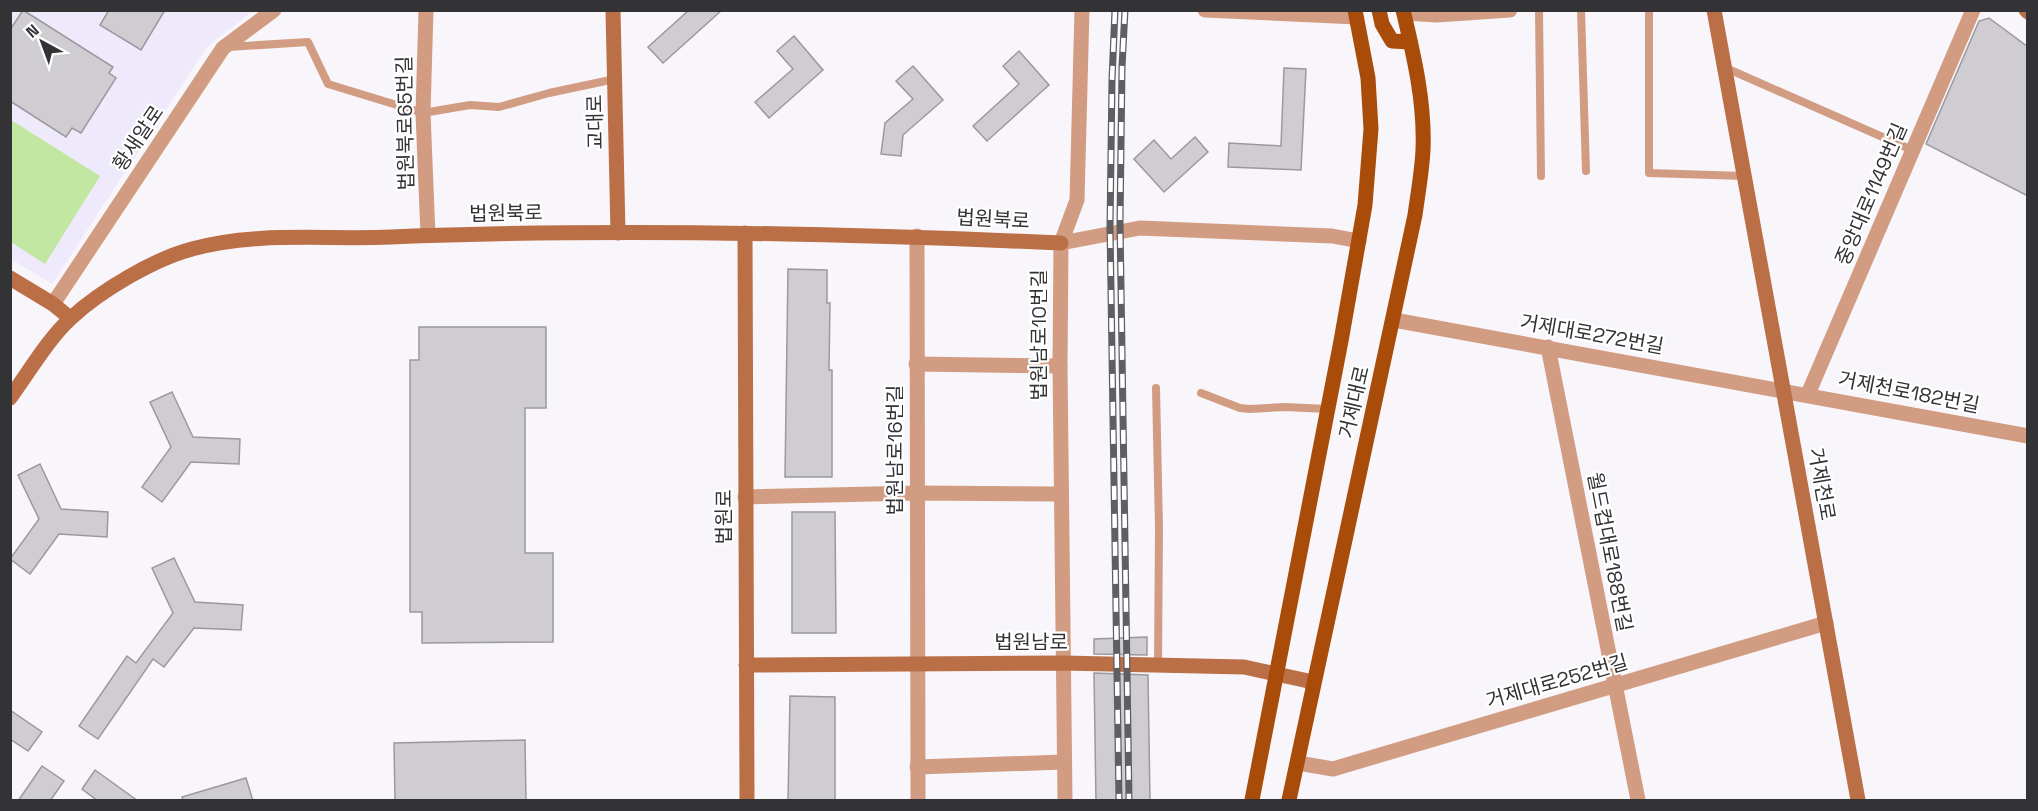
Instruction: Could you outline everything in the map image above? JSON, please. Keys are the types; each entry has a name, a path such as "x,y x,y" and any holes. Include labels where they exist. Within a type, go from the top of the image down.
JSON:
{"main road":[{"name":"교대로","path":"613,10 618,233"},
{"path":"1379,10 1392,41 1410,42"},
{"name":"거제천로","path":"1714,10 1858,801"},
{"name":"거제대로","path":"1289,801 1415,215 1423,148 1422,117 1417,71 1403,12"},
{"name":"거제대로","path":"1252,801 1359,241 1369,165 1371,129 1368,78 1356,14"},
{"name":"법원북로","path":"10,398 70,318 110,289 147,267 190,249 242,239 744,233 917,236 1061,243"},
{"name":"법원로","path":"744,233 747,801"},
{"path":"10,278 53,304 70,318"},
{"name":"법원남로","path":"746,665 1063,663 1244,667 1313,682"}],"street":[{"name":"황새알로","path":"53,304 223,48 274,10"},
{"name":"법원북로65번길","path":"426,10 423,113 428,235"},
{"name":"법원남로10번길","path":"1065,801 1060,366 1061,243 1077,200 1083,10"},
{"path":"1205,10 1356,14"},
{"path":"1403,12 1437,15 1510,10"},
{"name":"중앙대로1149번길","path":"1808,394 1973,10"},
{"path":"1061,243 1140,228 1332,236 1359,241"},
{"name":"법원남로16번길","path":"917,236 918,801"},
{"name":"거제대로272번길","path":"1394,320 1783,390"},
{"name":"월드컵대로188번길","path":"1548,347 1638,801"},
{"path":"916,364 1060,366"},
{"name":"거제천로182번길","path":"1783,390 2028,436"},
{"path":"745,497 917,493 1061,494"},
{"name":"거제대로252번길","path":"1298,763 1333,769 1826,623"},
{"path":"917,767 1064,762"}],"lane":[{"path":"1539,10 1541,176"},
{"path":"1581,10 1586,171"},
{"path":"1649,10 1649,173 1744,176"},
{"path":"223,48 308,42 327,84 423,113 470,105 499,107 549,93 615,79"},
{"path":"1724,67 1912,150"},
{"path":"1156,388 1159,528 1158,665"},
{"path":"1201,393 1250,410 1285,407 1327,409"}],"shaded area":[{"path":"10,11 253,11 207,47 52,284 11,259"}],"green space":[{"path":"11,120 100,176 45,264 11,242"}],"building":[{"path":"23,10 113,67 109,73 116,78 81,133 72,128 66,137 10,101 10,30"},
{"path":"109,10 165,10 141,50 100,25"},
{"path":"689,10 722,10 663,63 648,47"},
{"path":"1989,18 2028,47 2028,196 1926,144 1979,21"},
{"path":"794,36 823,70 769,118 755,102 793,69 777,51"},
{"path":"1019,51 1049,85 987,141 973,126 1019,84 1003,66"},
{"path":"913,66 943,100 903,135 901,156 881,154 885,123 913,99 896,81"},
{"path":"1284,68 1306,69 1301,170 1228,167 1229,143 1281,146"},
{"path":"1195,137 1208,152 1164,192 1134,159 1154,140 1171,159"},
{"path":"788,269 827,270 827,303 830,303 829,370 832,370 832,477 785,477"},
{"path":"419,327 546,327 546,408 525,408 525,553 553,553 553,642 422,643 422,612 410,612 410,360 419,360"},
{"path":"172,392 193,437 240,439 239,464 191,462 162,502 142,487 171,447 150,402"},
{"path":"40,464 61,509 108,512 107,537 59,534 30,574 10,559 39,519 18,475"},
{"path":"792,512 835,512 836,633 792,633"},
{"path":"174,558 195,602 243,605 241,630 194,628 164,667 153,659 98,739 79,726 127,656 136,663 173,613 152,568"},
{"path":"1147,637 1147,655 1094,654 1094,639"},
{"path":"1094,673 1148,675 1150,801 1096,801"},
{"path":"790,696 835,697 835,801 788,801"},
{"path":"10,710 42,732 28,751 10,739"},
{"path":"525,740 526,801 395,801 394,743"},
{"path":"42,766 64,781 50,801 18,801"},
{"path":"95,770 138,801 98,801 82,789"},
{"path":"246,778 253,801 183,801 182,797"}],"railway":[{"path":"1115,10 1110,227 1119,800"},
{"path":"1125,10 1120,223 1129,800"}]}
